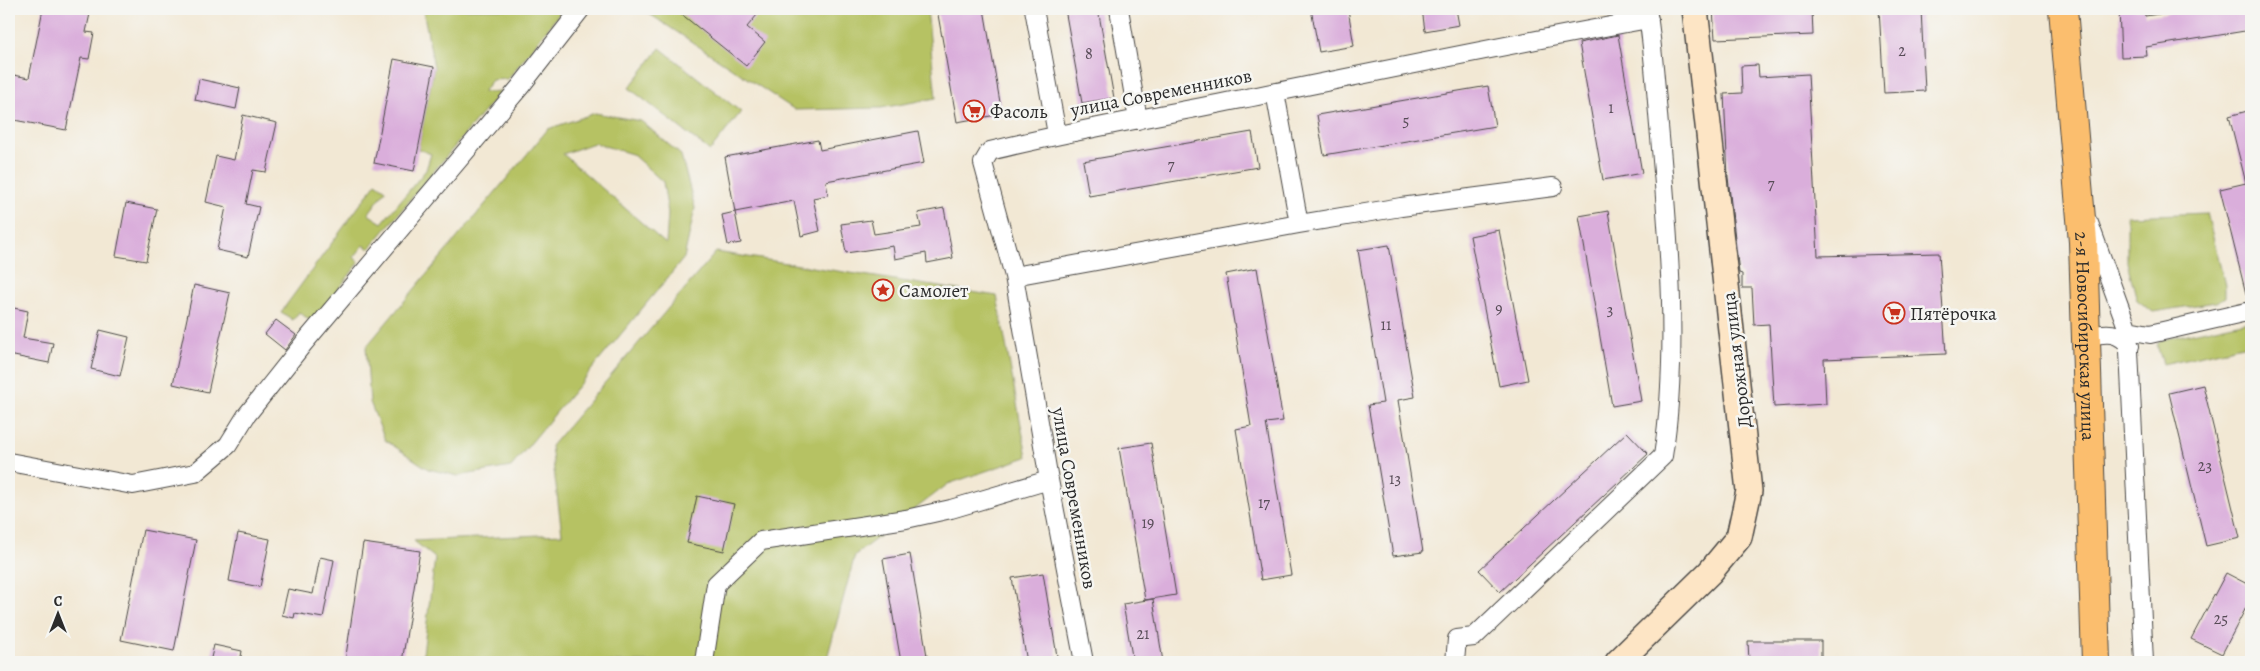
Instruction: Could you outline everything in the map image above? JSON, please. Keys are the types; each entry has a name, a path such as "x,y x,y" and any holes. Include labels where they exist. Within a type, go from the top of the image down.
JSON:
{"main road":[{"name":"2-я Новосибирская улица","path":"2063,9 2080,196 2096,662"}],"street":[{"path":"9,462 133,485 195,474 228,445 246,416 304,343 520,87 581,9"},
{"path":"1034,9 1057,134"},
{"path":"1119,9 1138,120"},
{"name":"Дорожная улица","path":"1618,662 1710,572 1739,537 1749,491 1695,9"},
{"path":"1455,662 1457,639 1474,637 1663,456 1669,417 1671,340 1664,186 1648,14"},
{"name":"улица Современников","path":"1084,662 1049,480 1014,276 983,163 990,151 1057,134 1138,120 1648,14"},
{"path":"1275,92 1299,224"},
{"path":"1014,276 1401,207 1553,187"},
{"path":"2080,196 2129,338 2144,662"},
{"path":"2086,336 2113,332 2123,338 2129,338 2251,311"},
{"path":"704,662 716,584 761,541 906,519 1049,480"}],"green space":[{"path":"423,9 563,9 508,79 492,80 483,92 501,91 369,249 364,245 354,257 359,263 312,322 299,312 293,320 281,312 376,183 386,190 368,214 382,223 426,170 431,154 418,149 434,67"},
{"path":"642,9 927,9 936,98 881,108 795,110"},
{"path":"660,48 741,112 710,151 629,88"},
{"path":"595,113 641,121 681,155 695,208 684,258 511,467 458,476 428,469 385,440 370,402 366,347 548,129","holes":["594,143 632,154 663,182 668,213 666,244 563,154"]},
{"path":"2207,213 2225,285 2225,297 2216,302 2153,312 2137,300 2127,262 2127,216"},
{"path":"716,252 997,296 1027,457 948,484 855,555 826,662 422,662 435,558 414,541 562,534 551,446"},
{"path":"2251,320 2251,344 2163,364 2157,345 2161,340"}],"building":[{"path":"43,9 91,9 86,32 94,33 89,59 81,58 66,130 9,119 9,74 29,78"},
{"path":"675,9 762,9 747,27 765,42 746,66"},
{"path":"937,9 984,9 1002,114 957,122"},
{"path":"1065,9 1098,9 1114,98 1082,103"},
{"path":"1311,9 1348,9 1354,46 1319,52"},
{"path":"1422,9 1456,9 1459,25 1425,31"},
{"path":"1713,9 1812,9 1813,35 1715,39"},
{"path":"1879,9 1921,9 1925,91 1884,93"},
{"path":"2119,9 2144,9 2145,16 2193,9 2251,9 2251,30 2146,47 2147,56 2121,57"},
{"path":"1618,35 1642,173 1603,180 1579,43"},
{"path":"394,59 434,67 414,171 374,163"},
{"path":"1758,65 1759,77 1808,74 1818,256 1939,253 1946,354 1824,359 1826,404 1774,407 1769,324 1754,325 1752,288 1742,288 1742,274 1739,273 1728,177 1724,94 1742,93 1741,66"},
{"path":"199,79 240,88 236,109 195,100"},
{"path":"1488,86 1495,126 1324,155 1317,115"},
{"path":"2251,110 2251,294 2246,294 2220,189 2246,183 2229,116"},
{"path":"243,115 277,123 266,172 253,170 246,204 259,207 248,257 217,250 226,207 206,202 216,156 234,160"},
{"path":"918,131 924,163 826,181 828,195 813,198 820,231 801,236 794,201 735,212 725,157 818,140 820,150"},
{"path":"1252,132 1258,167 1089,196 1083,161"},
{"path":"126,203 157,209 146,261 116,256"},
{"path":"944,208 953,258 927,263 926,253 895,259 893,246 846,253 841,224 871,220 874,234 921,227 918,213"},
{"path":"1608,211 1641,401 1612,406 1579,216"},
{"path":"735,212 741,243 728,245 722,215"},
{"path":"1499,230 1528,380 1499,386 1470,236"},
{"path":"1389,245 1415,397 1398,400 1423,552 1393,556 1368,405 1383,403 1358,250"},
{"path":"1257,268 1283,421 1266,423 1291,575 1261,580 1236,429 1251,426 1226,274"},
{"path":"194,285 230,293 208,392 173,384"},
{"path":"9,307 28,311 23,338 53,343 49,363 9,355"},
{"path":"276,320 296,335 285,350 265,334"},
{"path":"100,330 129,337 120,376 91,369"},
{"path":"2203,385 2240,538 2206,546 2169,393"},
{"path":"1627,432 1648,454 1500,592 1479,570"},
{"path":"1151,443 1176,595 1145,600 1119,448"},
{"path":"697,496 734,504 724,551 687,543"},
{"path":"143,530 196,540 174,651 121,640"},
{"path":"238,533 270,539 260,587 229,581"},
{"path":"363,543 420,551 402,662 345,662"},
{"path":"910,554 928,662 901,662 883,559"},
{"path":"320,557 334,560 323,618 295,613 294,618 282,615 288,589 313,594"},
{"path":"1043,573 1058,662 1027,662 1012,578"},
{"path":"2226,573 2251,586 2251,598 2222,654 2191,639"},
{"path":"1153,599 1163,662 1133,662 1123,604"},
{"path":"1748,641 1821,641 1821,662 1749,662"},
{"path":"214,645 242,651 240,662 210,662"}],"place":[{"name":"Фасоль","path":"974,111"},
{"name":"Самолет","path":"883,290"},
{"name":"Пятёрочка","path":"1894,313"}]}
